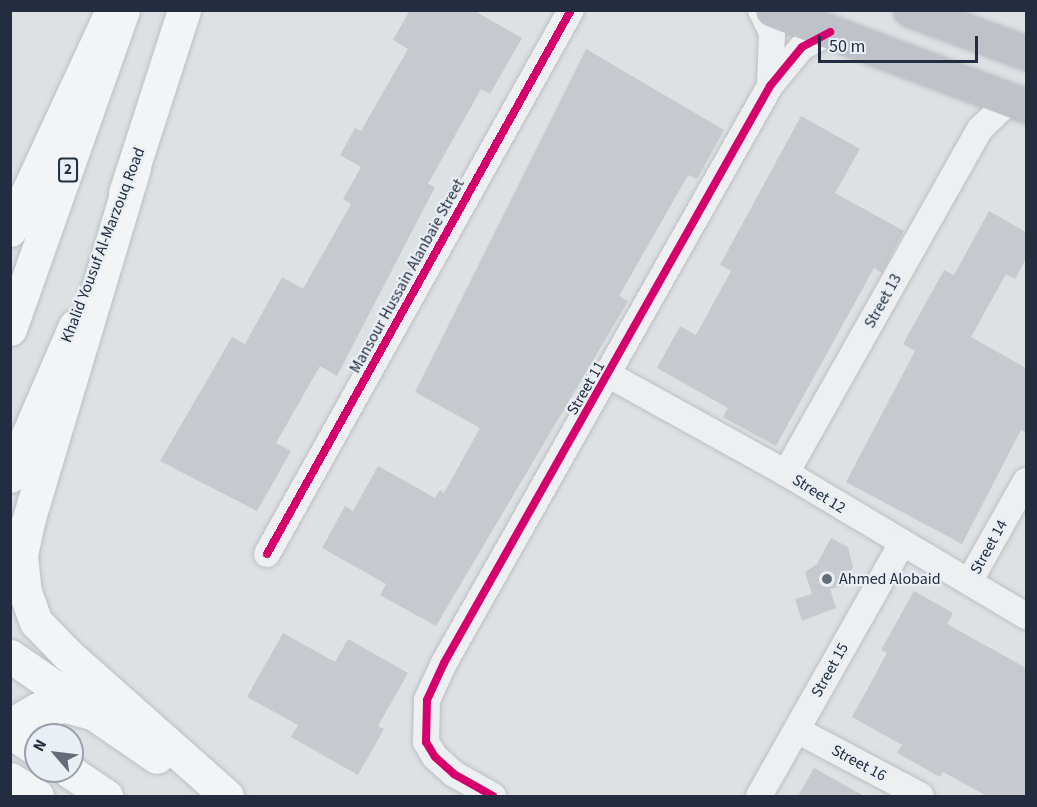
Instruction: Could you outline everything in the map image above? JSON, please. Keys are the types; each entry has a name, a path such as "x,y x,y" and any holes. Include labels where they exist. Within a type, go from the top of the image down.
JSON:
{"main road":[{"path":"10,230 112,10"},
{"name":"2","path":"10,329 123,10"},
{"name":"Khalid Yousuf Al-Marzouq Road","path":"10,476 82,309 134,168 184,10"},
{"path":"134,168 73,382 28,522 21,556 25,592 36,622 67,654 227,796"},
{"path":"10,656 215,796"},
{"path":"10,725 39,709 66,706 93,714"},
{"path":"10,732 24,741"},
{"path":"10,779 38,796"},
{"path":"84,781 106,796"}],"street":[{"name":"Mansour Hussain Alanbaie Street","path":"267,554 571,10"},
{"name":"Street 11","path":"761,10 772,33 770,86"},
{"path":"772,10 1018,103"},
{"path":"910,10 1026,53"},
{"name":"Street 11","path":"493,796 454,774 435,757 426,742 427,700 444,663 609,375 770,86 802,47 830,32"},
{"path":"975,87 980,129"},
{"name":"Street 13","path":"786,473 980,129 1018,103"},
{"name":"Street 12","path":"609,375 786,473 901,544 1026,616"},
{"name":"Street 14","path":"969,582 1026,481"},
{"name":"Street 15","path":"759,796 901,544"},
{"name":"Street 16","path":"797,730 921,796"}],"building":[{"path":"410,10 473,10 522,38 490,94 481,89 428,184 435,187 337,376 320,366 276,443 291,451 257,511 160,461 232,337 245,344 282,277 303,289 351,204 343,199 361,167 340,155 355,128 361,131 408,49 393,40"},
{"path":"586,49 724,130 697,179 688,175 619,296 628,301 436,626 380,595 386,584 322,548 345,506 353,511 378,466 435,498 440,490 444,493 480,428 415,392"},
{"path":"801,116 860,149 835,193 904,231 882,273 874,268 776,446 723,417 728,408 657,368 680,326 696,335 731,271 720,265"},
{"path":"989,211 1026,232 1026,259 1015,279 1006,274 971,337 1026,368 1026,433 1021,430 962,544 846,482 915,351 903,344 944,270 954,275"},
{"name":"Ahmed Alobaid","path":"831,538 848,547 853,567 843,586 830,589 836,608 802,621 795,599 812,594 805,572 817,564"},
{"path":"914,591 953,613 947,624 1026,668 1026,796 987,796 943,772 940,777 897,753 902,745 852,717 887,653 881,650"},
{"path":"283,633 335,662 348,639 408,673 378,726 384,729 358,775 291,737 298,725 247,697"},
{"path":"814,768 864,796 798,796"}],"cycle path":[{"path":"267,554 571,10"},
{"path":"493,796 454,774 435,757 426,742 427,700 444,663 770,86 802,47 830,32"}],"place":[{"name":"Ahmed Alobaid","path":"827,579"}]}
